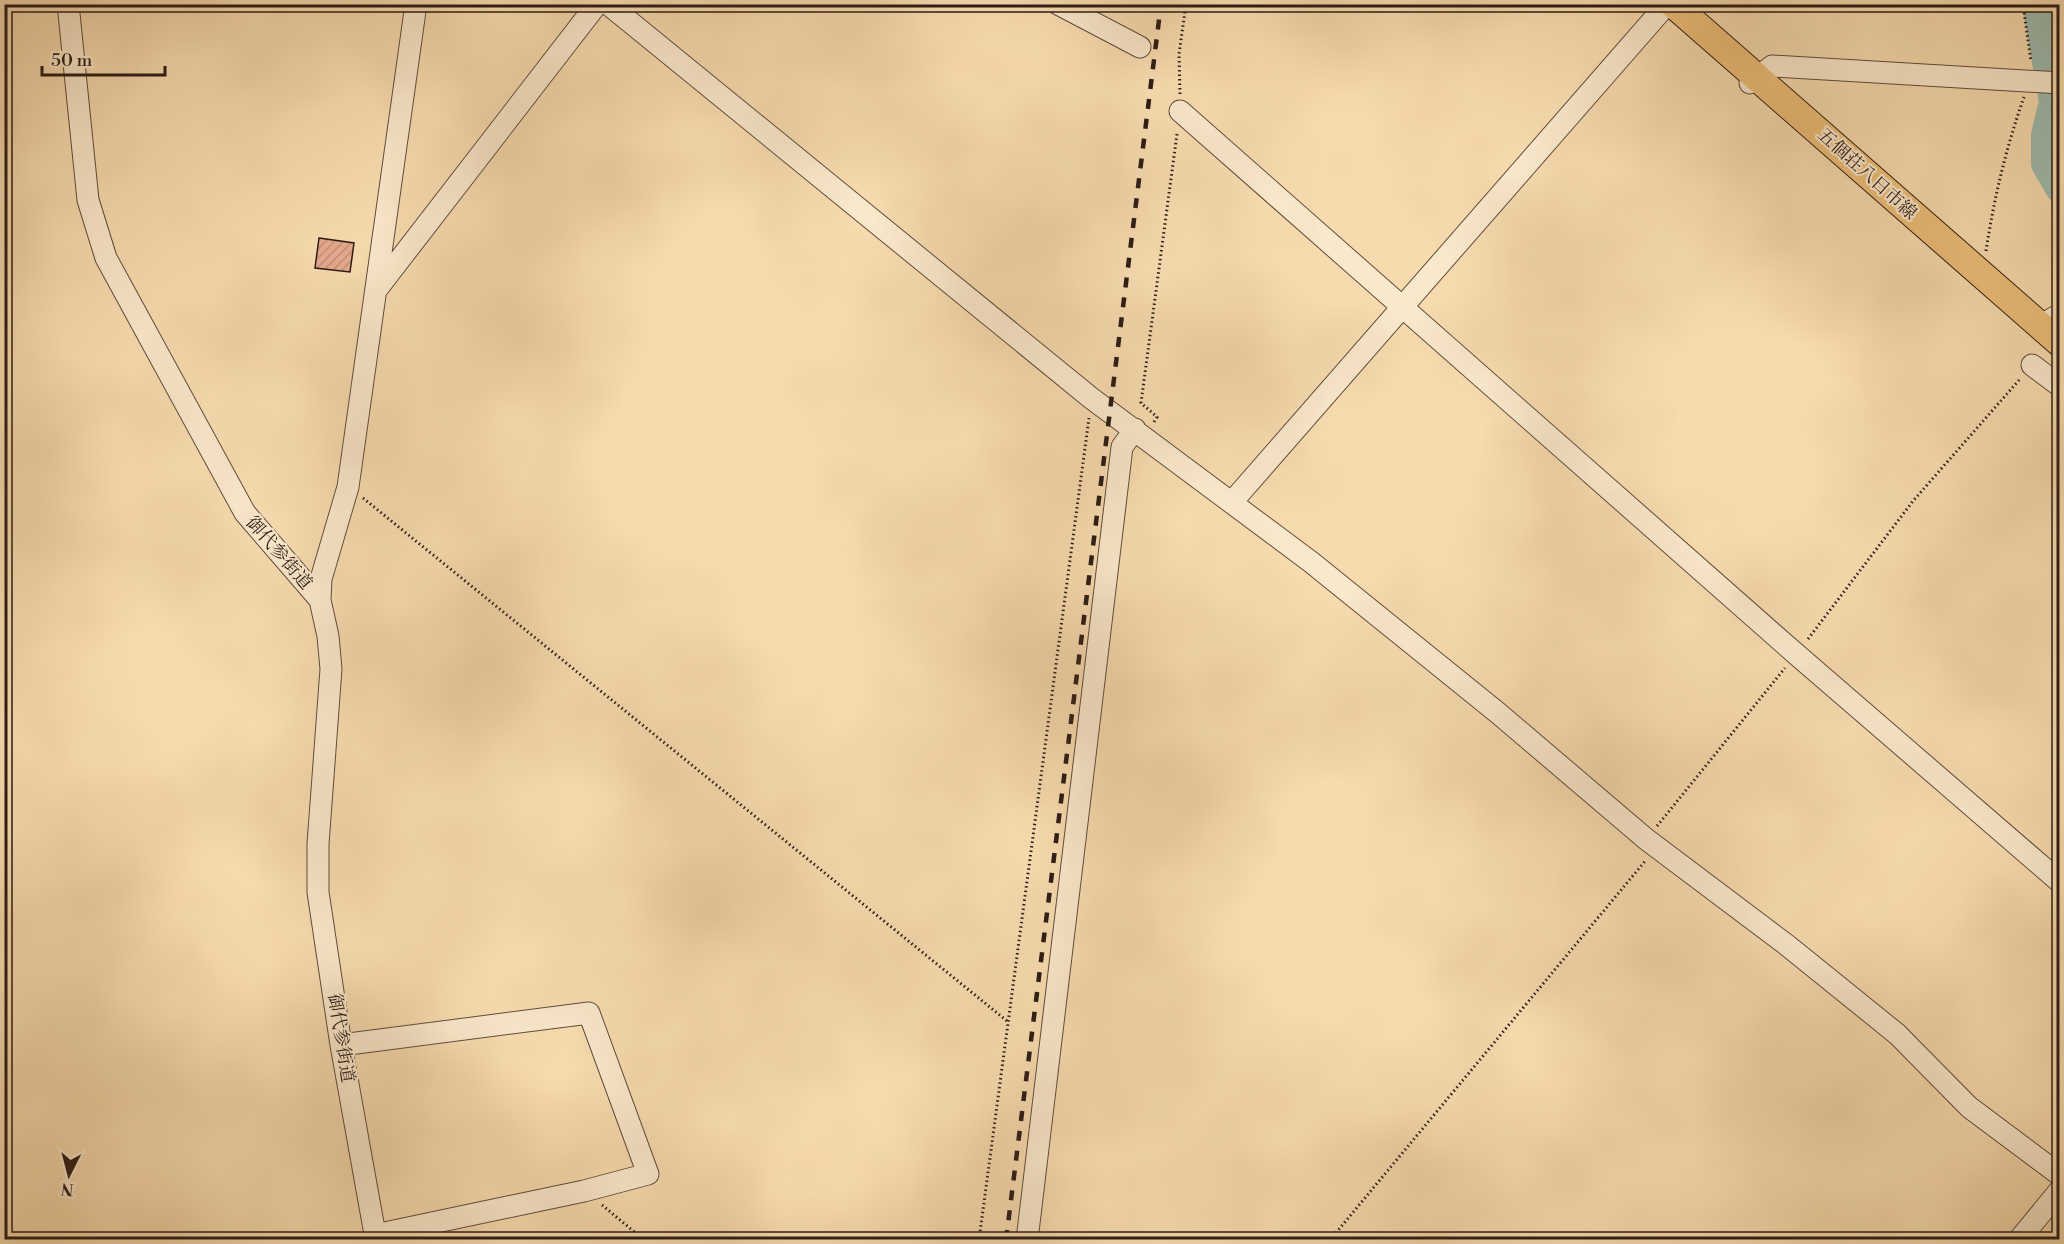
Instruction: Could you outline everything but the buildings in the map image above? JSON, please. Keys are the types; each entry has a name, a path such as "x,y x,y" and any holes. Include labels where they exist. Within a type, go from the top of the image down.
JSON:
{"main road":[{"name":"五個荘八日市線","path":"1673,4 1753,79 1979,274 2053,325"}],"street":[{"name":"御代参街道","path":"68,4 88,200 106,258 141,327 245,513 320,600 328,636 331,669 318,844 318,892 341,1045 375,1237"},
{"path":"320,600 321,579 348,487 416,4"},
{"path":"377,289 597,4"},
{"path":"608,4 1091,398 1232,502 1479,698 1652,843 1788,946 1897,1034 1969,1107 2060,1175"},
{"path":"1058,4 1140,47"},
{"path":"1232,502 1667,4"},
{"path":"1753,79 1772,66 2060,83"},
{"path":"1180,111 1796,654 2060,882"},
{"path":"2032,365 2060,386"},
{"path":"1027,1239 1122,447 1140,433"},
{"path":"341,1045 589,1013 648,1174 584,1191 375,1237"},
{"path":"2019,1239 2060,1190"}],"path":[{"path":"1140,433 1157,417 1141,403 1180,111 1179,54 1186,4"},
{"path":"1979,274 1984,266 1993,203 2008,142 2034,80 2023,4"},
{"path":"1330,1239 1652,843 1913,501 2032,365"},
{"path":"979,1239 1091,398"},
{"path":"348,487 1007,1021"},
{"path":"584,1191 644,1239"}],"waterway":[{"path":"2037,4 2054,102 2046,135 2046,164 2060,188"},
{"path":"2054,102 2060,89"}],"railway":[{"path":"1006,1240 1161,4"}]}
